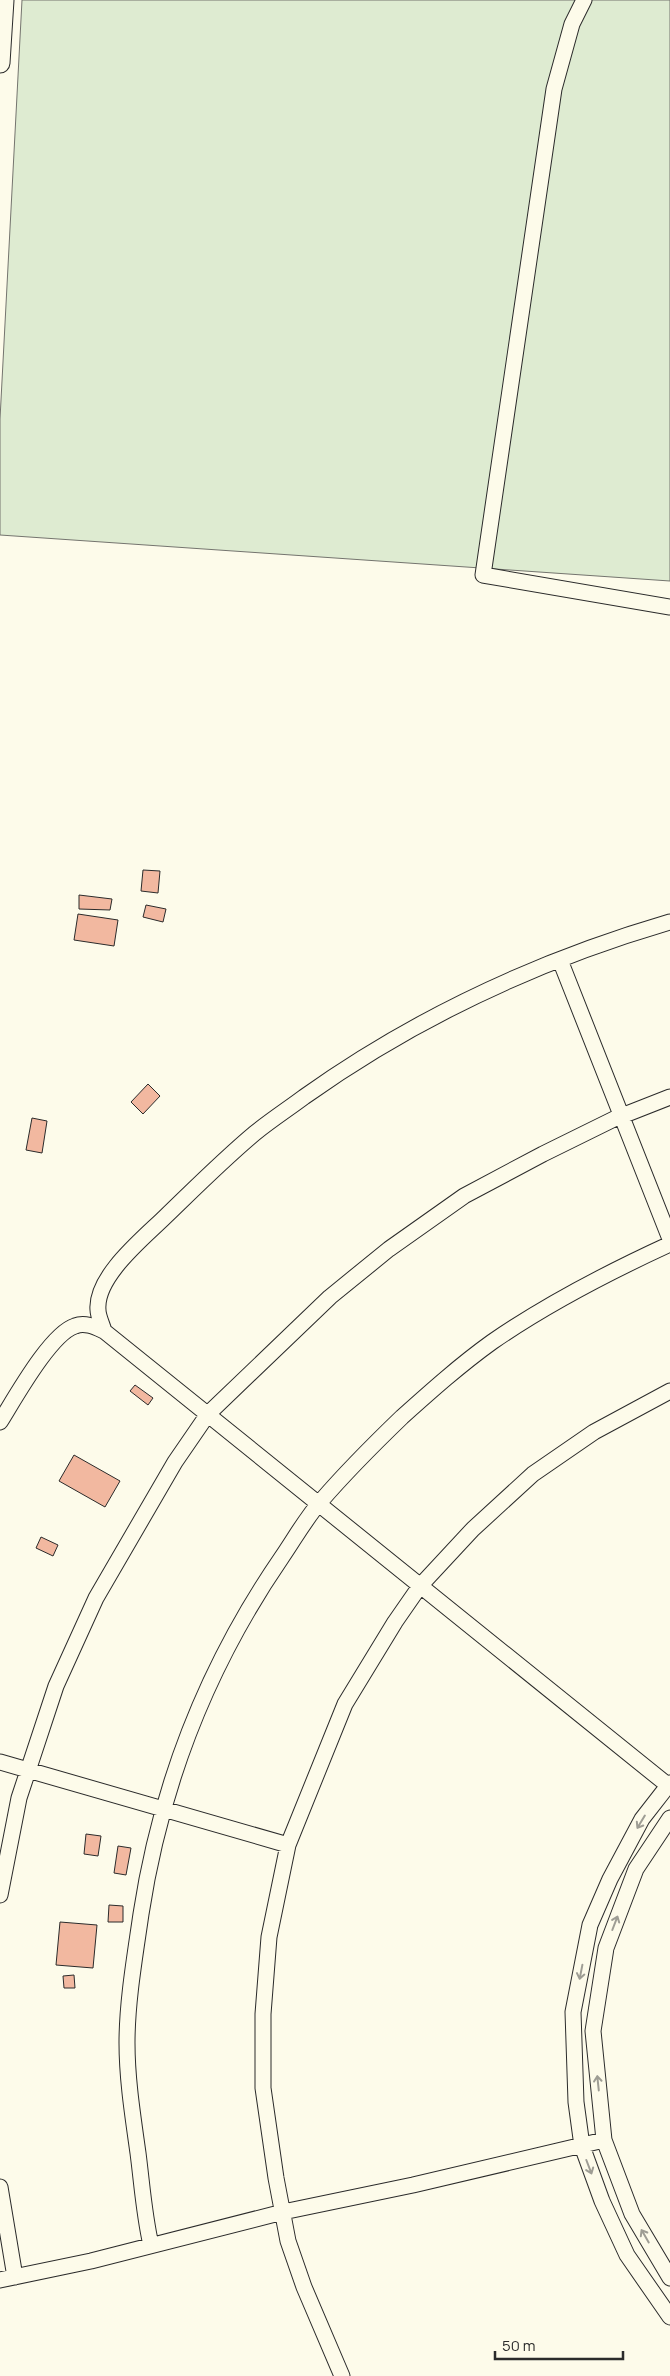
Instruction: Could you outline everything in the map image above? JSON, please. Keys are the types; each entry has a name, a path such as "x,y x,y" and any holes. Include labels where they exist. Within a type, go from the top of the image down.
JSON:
{"street":[{"path":"0,63 4,0"},
{"path":"584,0 572,24 554,89 483,575 670,607"},
{"path":"104,1331 98,1310 99,1293 113,1270 207,1176 256,1132 336,1075 399,1035 476,996 560,960 630,934 670,922"},
{"path":"560,960 670,1239"},
{"path":"0,1895 18,1798 56,1686 110,1574 175,1462 208,1414 330,1297 389,1249 464,1196 605,1124 670,1097"},
{"path":"150,2245 144,2216 131,2105 127,2042 136,1946 146,1880 162,1809 184,1743 212,1676 254,1598 318,1504 371,1446 430,1391 491,1343 552,1305 629,1263 670,1244"},
{"path":"0,1422 45,1353 60,1336 74,1326 87,1324 104,1331 669,1785 642,1819 610,1879 590,1924 573,2012 576,2102 582,2146 602,2201 627,2255 670,2317"},
{"path":"342,2376 304,2287 288,2241 262,2088 263,2014 269,1937 288,1845 344,1704 395,1622 420,1586 473,1529 533,1474 594,1432 670,1391"},
{"path":"0,1762 288,1845"},
{"path":"670,1818 636,1870 606,1948 593,2031 604,2140 632,2214 670,2278"},
{"path":"0,2187 8,2278 91,2261 282,2212 413,2185 604,2140"}],"green space":[{"path":"22,0 670,0 670,581 0,535 0,419"}],"building":[{"path":"143,870 160,871 158,893 141,891"},
{"path":"79,895 112,899 110,910 79,909"},
{"path":"146,905 166,909 163,922 143,917"},
{"path":"78,914 118,920 114,946 74,940"},
{"path":"148,1084 160,1096 143,1114 131,1102"},
{"path":"32,1118 47,1121 42,1153 26,1150"},
{"path":"135,1385 153,1398 148,1405 130,1391"},
{"path":"74,1455 120,1481 105,1507 59,1481"},
{"path":"41,1537 58,1545 53,1556 36,1548"},
{"path":"86,1834 101,1836 98,1856 84,1854"},
{"path":"118,1846 131,1848 126,1875 114,1873"},
{"path":"109,1905 123,1906 123,1922 108,1922"},
{"path":"60,1922 97,1925 93,1968 56,1965"},
{"path":"74,1975 75,1988 64,1988 63,1976"}]}
